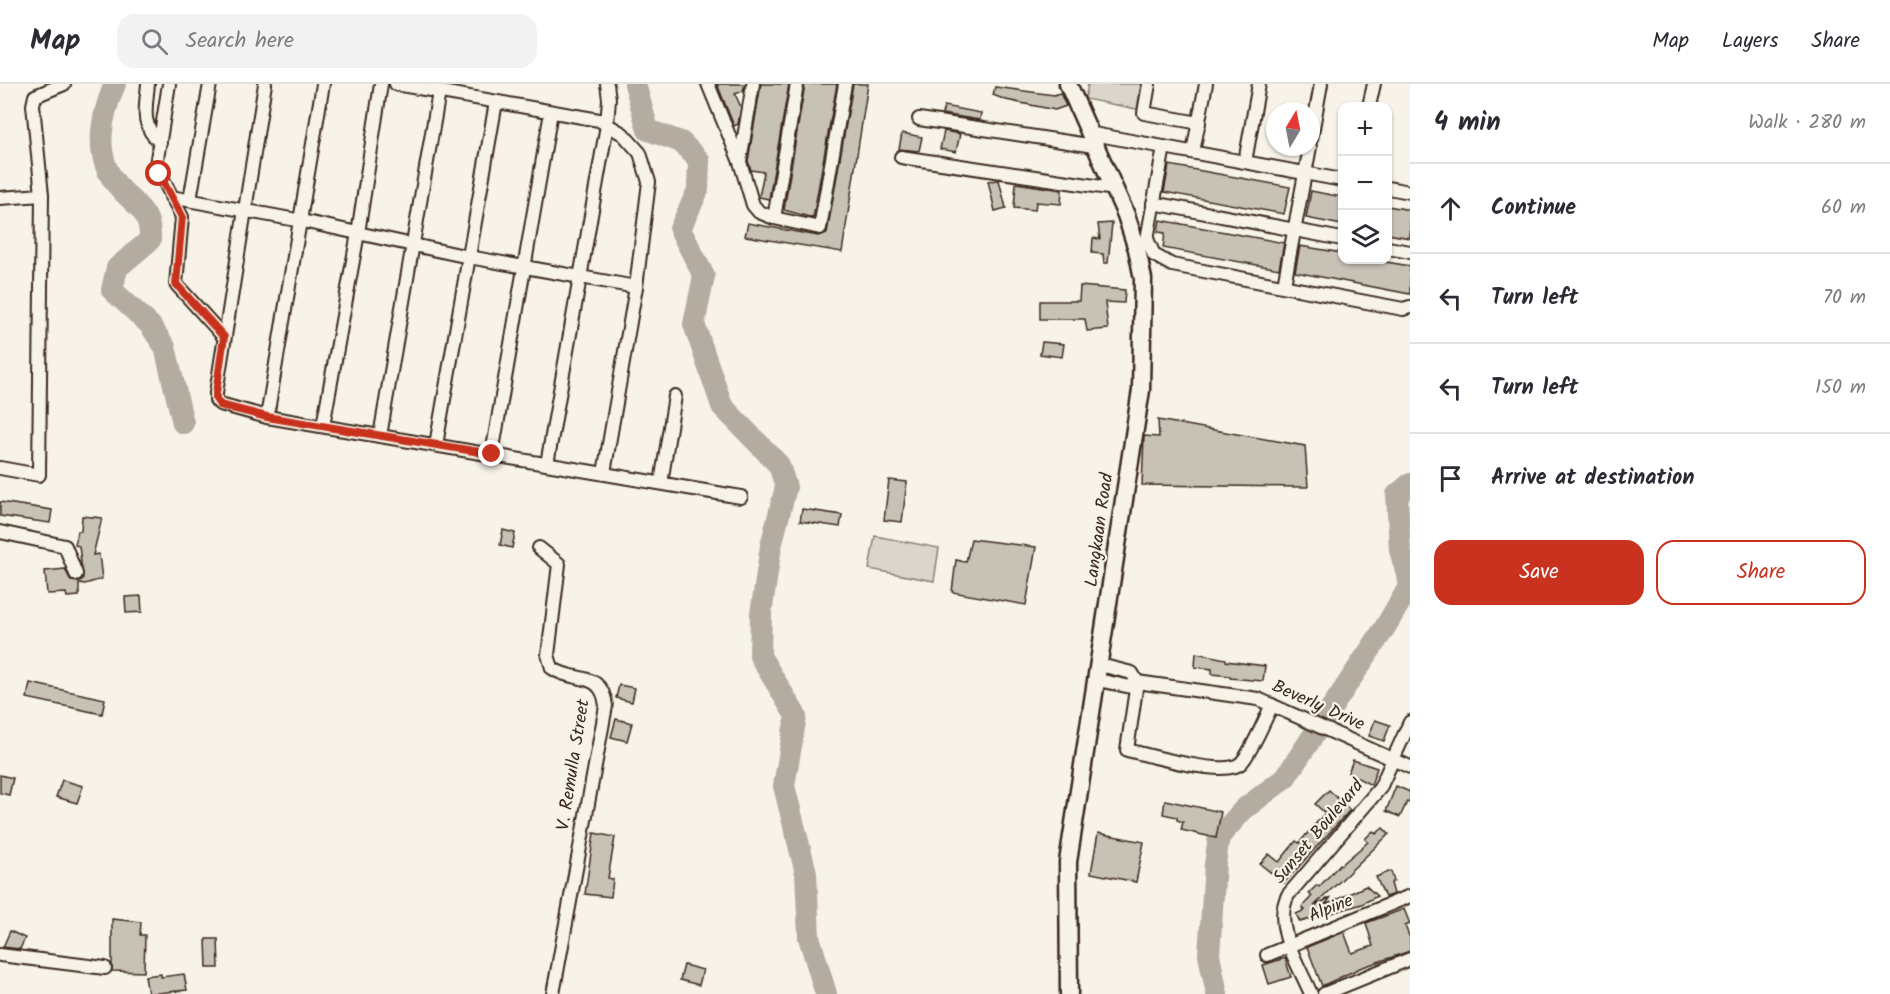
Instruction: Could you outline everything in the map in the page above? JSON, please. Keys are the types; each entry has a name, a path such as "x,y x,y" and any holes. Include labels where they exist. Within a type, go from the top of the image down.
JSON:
{"street":[{"path":"0,468 39,475 42,195 34,100 35,96 64,84"},
{"path":"147,84 145,123 150,134 160,142"},
{"path":"169,84 156,165 182,217 176,284 224,337"},
{"path":"190,200 210,84"},
{"path":"265,84 224,337 216,399 220,405 267,417 741,497"},
{"path":"267,417 302,221 323,84"},
{"path":"323,426 358,232 381,84"},
{"path":"396,84 439,88 496,102 599,120 623,134 640,153 649,182 636,287 604,473"},
{"path":"547,464 607,125 609,99 607,84"},
{"path":"708,84 740,162 753,205 759,212 774,218 820,228 844,84"},
{"path":"740,162 753,84"},
{"path":"774,218 797,84"},
{"name":"Langkaan Road","path":"1068,84 1115,189 1137,249 1143,279 1141,390 1068,862 1069,994"},
{"path":"1149,84 1144,113 1199,123"},
{"path":"1193,152 1206,84"},
{"path":"1245,162 1259,84"},
{"path":"1318,102 1321,84"},
{"path":"1370,102 1374,84"},
{"path":"380,436 439,88"},
{"path":"436,445 496,102"},
{"path":"492,454 551,112"},
{"path":"919,119 1164,147 1338,179"},
{"path":"1164,147 1147,238 1154,255 1172,265 1403,309 1410,307"},
{"path":"1284,285 1308,156"},
{"path":"902,157 1115,189"},
{"path":"1392,189 1410,192"},
{"path":"0,198 42,195"},
{"path":"171,197 358,232 469,257 636,287"},
{"path":"1153,203 1338,238"},
{"path":"1392,249 1410,252"},
{"path":"661,483 675,396"},
{"path":"0,532 65,546 76,574"},
{"name":"V. Remulla Street","path":"539,548 559,564 548,655 552,668 595,682 605,695 606,706 553,994"},
{"name":"Beverly Drive","path":"1099,673 1131,687 1137,682 1258,699 1410,767"},
{"path":"1137,682 1127,750 1188,764 1231,769 1241,763 1272,705"},
{"name":"Sunset Boulevard","path":"1311,994 1290,945 1282,917 1282,906 1288,895 1380,788 1410,722"},
{"name":"Alpine","path":"1267,955 1410,896"},
{"path":"0,955 105,968"},
{"path":"1324,994 1410,959"}],"shaded area":[{"path":"1088,84 1141,84 1137,109 1085,99"},
{"path":"875,536 939,548 934,581 869,569"}],"building":[{"path":"717,84 745,84 743,91 735,94 741,107 738,124 734,126"},
{"path":"761,84 789,84 769,199 759,197 764,172 751,170 748,161"},
{"path":"805,84 837,84 813,218 784,210"},
{"path":"853,84 868,84 842,252 745,236 748,223 818,236 827,233"},
{"path":"995,87 1054,95 1060,93 1066,106 1055,110 1006,100 993,95"},
{"path":"944,106 981,113 980,120 942,114"},
{"path":"944,131 960,134 956,152 940,149"},
{"path":"902,133 922,137 919,151 899,149"},
{"path":"1169,165 1290,187 1284,214 1164,192"},
{"path":"999,180 1006,208 995,211 988,181"},
{"path":"1016,183 1062,190 1061,204 1036,202 1035,210 1014,208"},
{"path":"1311,191 1338,196 1338,224 1306,218"},
{"path":"1392,207 1410,210 1410,238 1392,235"},
{"path":"1160,220 1284,243 1279,269 1163,248 1165,233 1158,232"},
{"path":"1112,223 1108,263 1104,263 1103,254 1092,253 1093,238 1100,239 1098,224"},
{"path":"1300,246 1338,252 1338,264 1392,263 1410,266 1410,294 1295,272"},
{"path":"1080,286 1125,290 1124,303 1105,302 1108,329 1087,331 1085,319 1040,319 1040,301 1079,301"},
{"path":"1042,342 1064,344 1062,357 1040,354"},
{"path":"1158,420 1305,446 1308,487 1142,485 1144,436 1159,437"},
{"path":"889,480 907,482 902,522 884,520"},
{"path":"0,502 52,510 50,523 0,516"},
{"path":"802,509 842,515 840,527 800,521"},
{"path":"82,516 102,518 93,555 99,554 102,579 85,584 79,583 79,596 67,597 66,593 47,594 45,571 65,569 71,581 78,582 83,579 79,546 75,545 78,531 81,531"},
{"path":"503,530 515,533 512,548 500,545"},
{"path":"971,539 1036,547 1026,605 952,592 956,560 966,562"},
{"path":"141,596 142,612 126,613 125,597"},
{"path":"1196,653 1226,659 1226,661 1265,666 1263,681 1230,678 1230,676 1212,674 1212,669 1195,667"},
{"path":"30,683 105,699 102,714 27,698"},
{"path":"619,685 635,688 632,702 616,698"},
{"path":"616,719 632,723 627,741 611,737"},
{"path":"1375,720 1390,725 1384,741 1369,736"},
{"path":"1353,760 1377,768 1371,785 1348,773"},
{"path":"0,775 13,778 9,795 0,793"},
{"path":"62,780 83,786 77,803 56,797"},
{"path":"1396,786 1410,792 1410,803 1407,802 1400,817 1386,811"},
{"path":"1329,790 1350,810 1284,883 1260,864 1269,854 1279,862 1296,841 1299,843 1325,813 1315,804"},
{"path":"1165,800 1221,812 1216,838 1181,830 1183,822 1177,820 1177,817 1163,814"},
{"path":"1383,828 1389,834 1314,906 1331,897 1325,905 1366,886 1377,896 1362,904 1300,922 1296,914 1305,910 1302,907 1312,896 1309,893 1317,885 1319,887 1340,864 1368,842 1365,839 1373,831 1376,834"},
{"path":"594,833 615,837 608,878 613,879 611,897 585,894"},
{"path":"1098,833 1144,842 1136,882 1091,873"},
{"path":"1391,871 1394,894 1385,897 1376,877"},
{"path":"1404,909 1410,924 1405,926 1410,938 1410,951 1360,968 1322,986 1307,947 1344,932 1352,953 1373,946 1366,923"},
{"path":"112,919 141,922 140,935 145,935 144,972 112,971"},
{"path":"10,931 25,938 20,949 3,947"},
{"path":"206,939 218,939 219,968 207,968"},
{"path":"1285,958 1291,977 1269,984 1263,965"},
{"path":"684,965 703,970 699,985 680,980"},
{"path":"161,974 161,977 184,974 187,990 148,994 145,976"}],"waterway":[{"path":"115,84 103,123 102,149 110,174 145,215 150,230 150,240 117,268 112,290 150,325 165,347 183,423"},
{"path":"635,84 648,130 681,142 699,160 698,190 680,229 704,276 694,324 722,406 779,465 786,487 771,546 761,614 760,656 796,716 784,786 806,873 809,937 826,994"},
{"path":"1217,994 1209,955 1219,837 1244,809 1285,778 1384,629 1410,585 1400,550 1397,495 1410,484"}],"route":[{"path":"159,174 182,217 176,284 178,289 224,337 216,393 216,399 220,405 267,417 492,454"}]}
